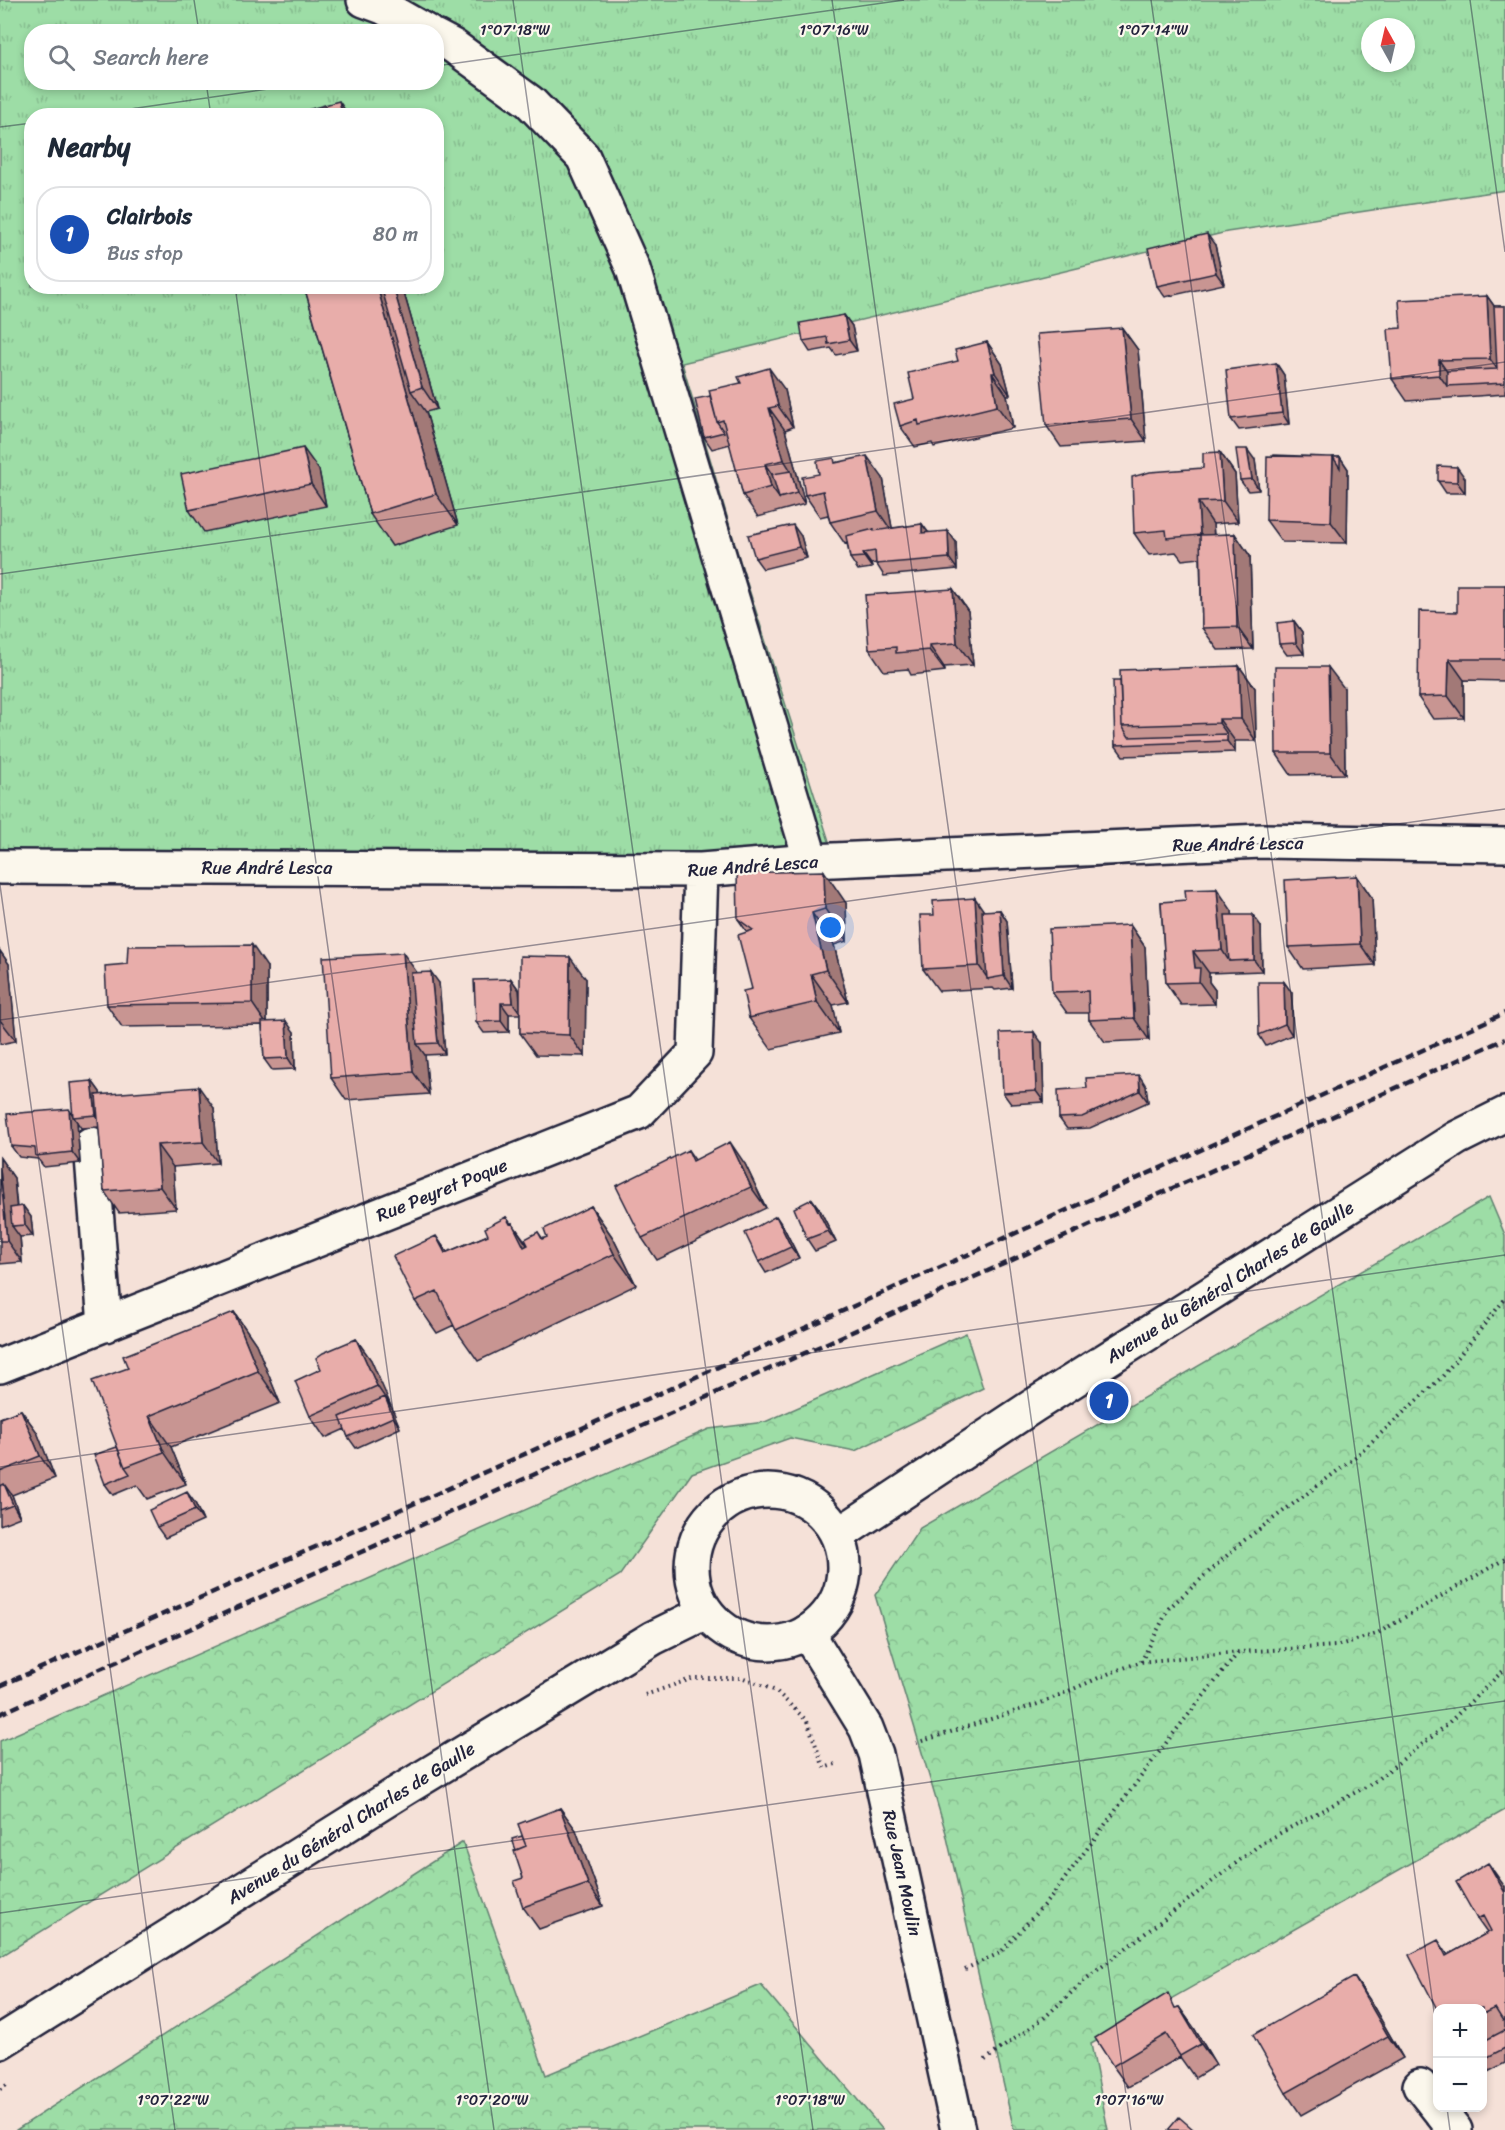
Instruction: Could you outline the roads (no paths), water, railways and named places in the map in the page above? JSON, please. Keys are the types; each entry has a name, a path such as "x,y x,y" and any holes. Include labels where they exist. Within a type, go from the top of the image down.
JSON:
{"street":[{"path":"363,0 383,7 413,24"},
{"path":"444,41 530,102 583,157 633,269 811,861"},
{"name":"Rue André Lesca","path":"0,867 701,870 811,861 1262,842 1505,845"},
{"name":"Rue Peyret Poque","path":"0,1366 639,1112 695,1053 701,870"},
{"name":"Avenue du Général Charles de Gaulle","path":"838,1535 1042,1401 1416,1163 1457,1138 1505,1114"},
{"path":"91,1144 105,1325"},
{"path":"778,1491 802,1499 823,1514 838,1535 844,1559 843,1585 832,1607 816,1627 794,1638 770,1643 745,1640 723,1629 706,1612 694,1589 692,1564 697,1540 709,1518 729,1502 753,1492 778,1491"},
{"name":"Avenue du Général Charles de Gaulle","path":"0,2042 404,1789 653,1638 706,1612"},
{"name":"Rue Jean Moulin","path":"807,1632 866,1728 876,1754 957,2130"},
{"path":"1420,2086 1455,2130"}],"railway":[{"path":"0,1686 447,1489 1505,1013"},
{"path":"0,1714 1505,1039"}],"place":[{"name":"Clairbois","path":"1109,1401"}]}
